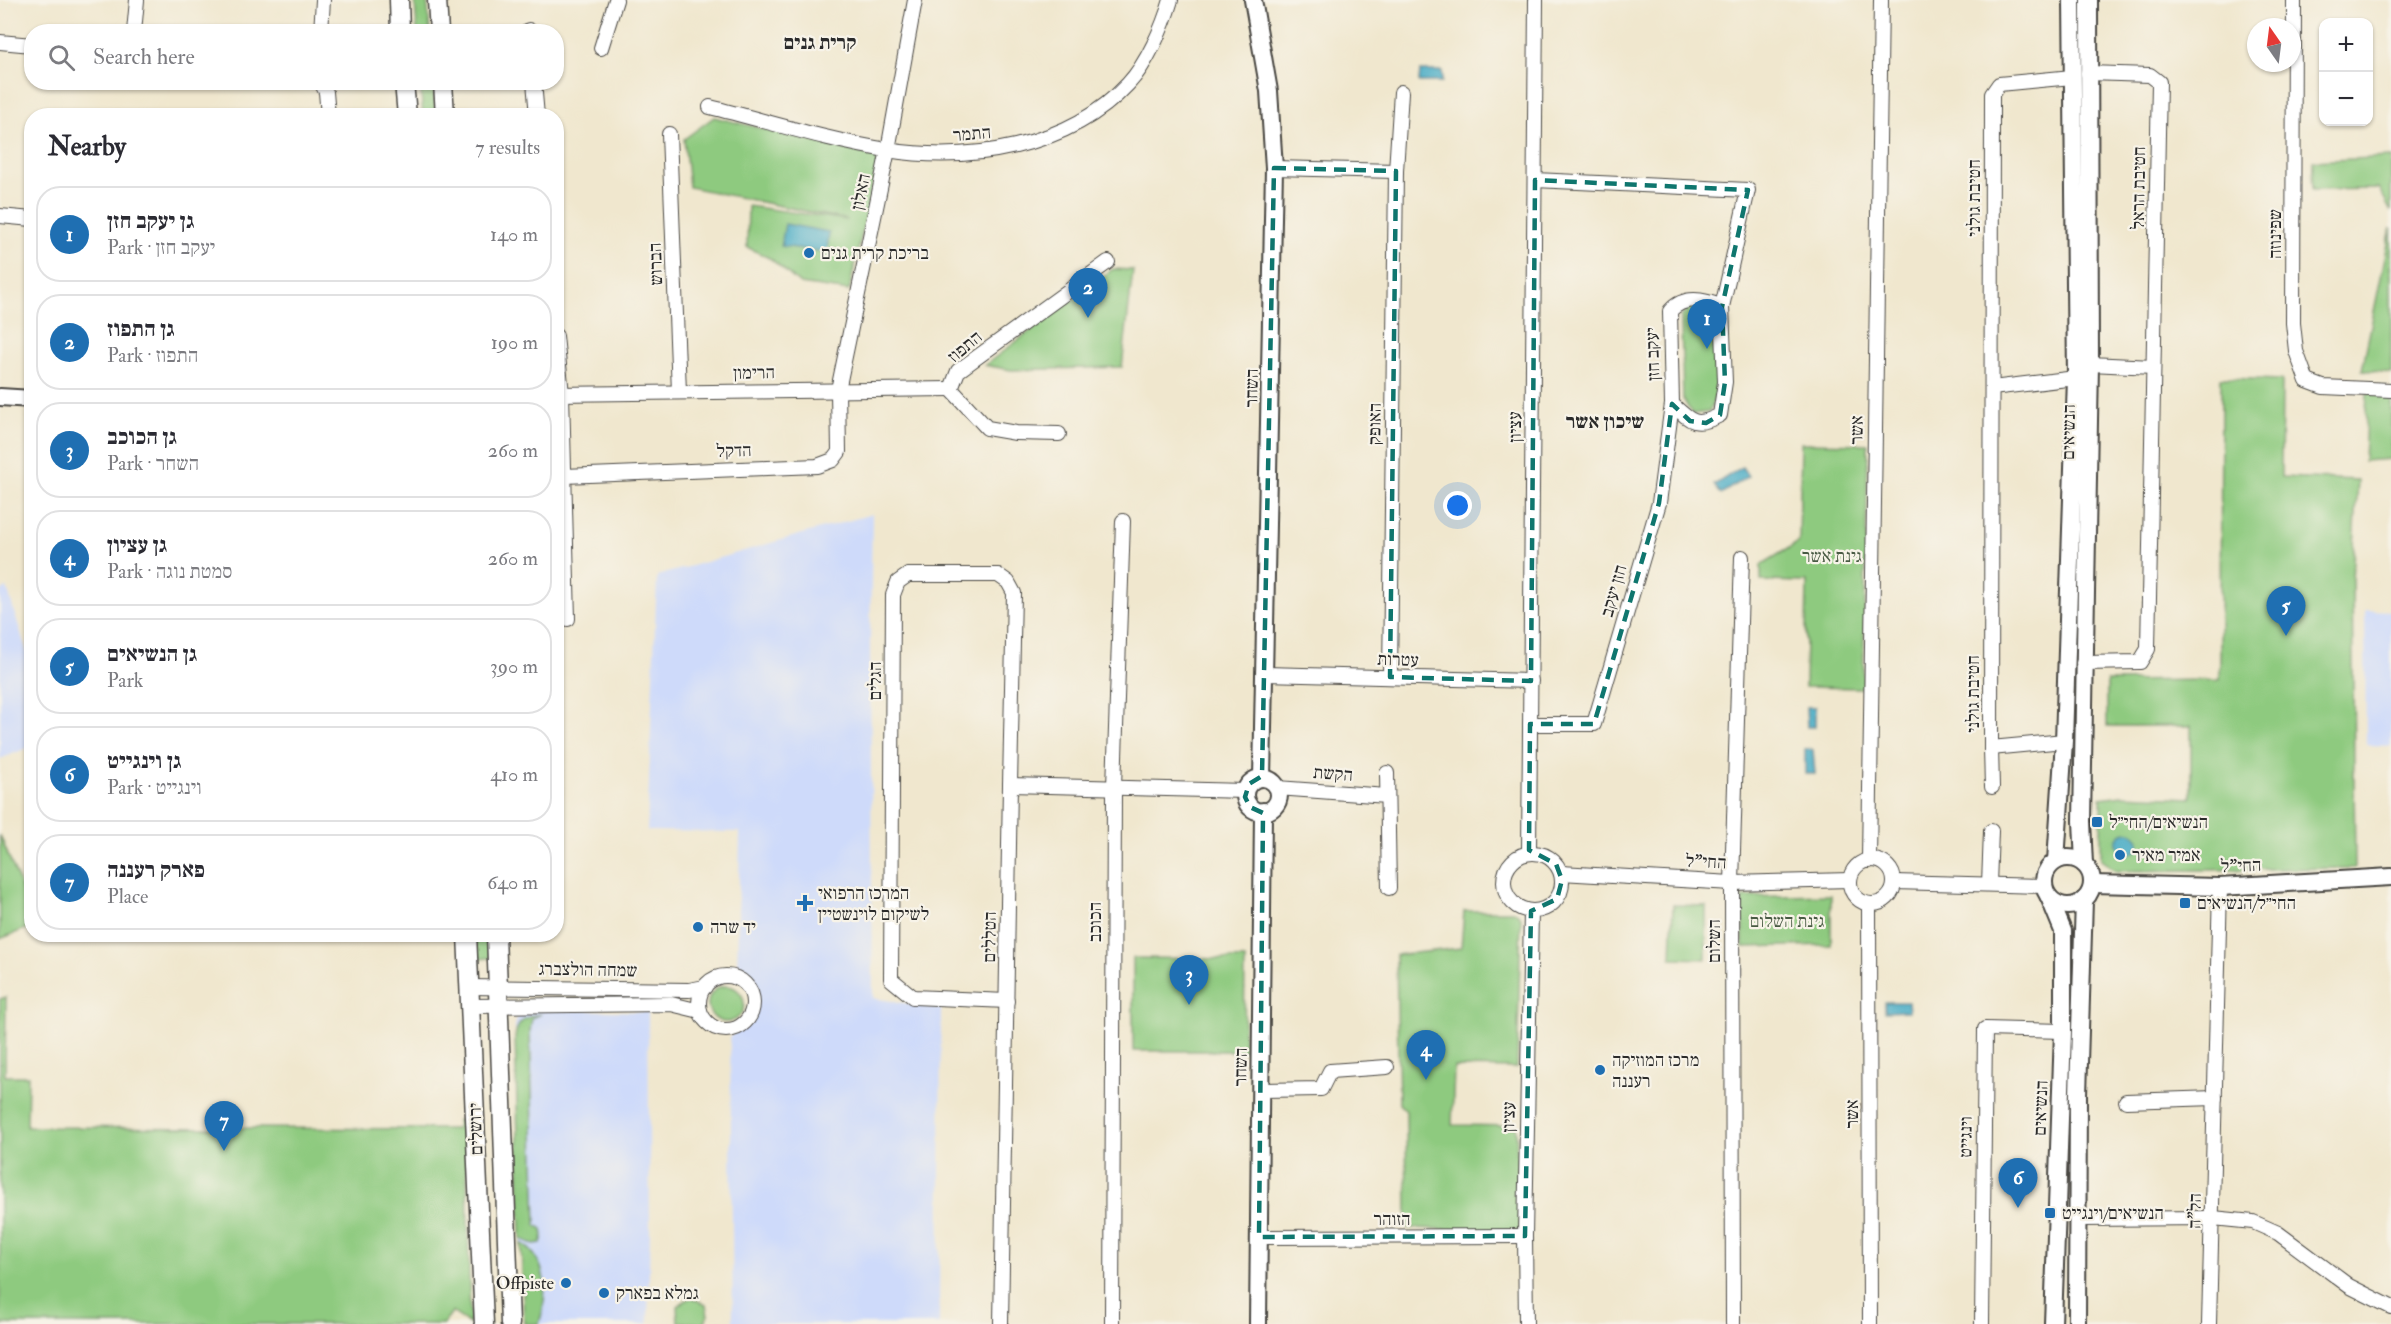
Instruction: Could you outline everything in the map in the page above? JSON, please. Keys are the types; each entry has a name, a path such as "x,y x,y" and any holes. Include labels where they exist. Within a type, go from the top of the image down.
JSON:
{"main road":[{"path":"399,0 400,24"},
{"path":"437,0 438,24"},
{"path":"405,90 407,108"},
{"path":"443,90 445,108"},
{"name":"ירושלים","path":"467,942 484,1324"},
{"name":"ירושלים","path":"497,942 510,1324"}],"street":[{"path":"135,24 137,0"},
{"path":"322,24 323,0"},
{"path":"601,48 616,0"},
{"name":"האלון","path":"838,390 888,150 915,0"},
{"name":"התמר","path":"710,107 888,150 959,155 1005,149 1048,137 1094,113 1129,84 1164,25 1171,0"},
{"name":"השחר","path":"1253,0 1269,90 1274,168 1262,778"},
{"name":"עציון","path":"1529,854 1536,0"},
{"name":"אשר","path":"1869,861 1881,0"},
{"name":"הנשיאים","path":"2072,0 2080,75 2090,364 2082,821 2084,864"},
{"name":"הנשיאים","path":"2056,861 2064,741 2076,378 2080,75 2090,0"},
{"name":"שפינוזה","path":"2294,0 2293,323 2296,351 2307,381 2323,387 2391,390"},
{"path":"0,42 24,44"},
{"name":"חטיבת הראל","path":"2080,75 2150,75 2159,82 2148,649 2140,662 2084,663"},
{"name":"חטיבת גולני","path":"1992,787 1992,94 1999,84 2080,75"},
{"path":"325,90 327,108"},
{"path":"535,90 536,108"},
{"name":"האופק","path":"1389,677 1396,171 1401,92"},
{"name":"הברוש","path":"669,134 679,392"},
{"path":"1274,168 1396,171"},
{"path":"1535,180 1748,190 1722,307"},
{"path":"0,216 24,218"},
{"name":"התפוז","path":"1059,434 1016,434 987,428 951,389 958,371 1108,262"},
{"name":"יעקב חזן","path":"1693,300 1708,301 1722,307 1725,382 1720,415 1706,423 1690,421 1672,404 1670,311 1677,302 1693,300"},
{"path":"2090,364 2153,367"},
{"path":"1992,388 2076,378"},
{"name":"הרימון","path":"564,394 951,389"},
{"name":"הדקל","path":"564,476 817,466 833,460 839,452 838,390"},
{"path":"0,397 24,398"},
{"name":"חזן יעקב","path":"1530,724 1594,724 1659,503 1672,404"},
{"path":"564,476 568,619"},
{"name":"הכוכב","path":"1112,1324 1114,787 1124,521"},
{"name":"השלום","path":"1733,1324 1732,883 1742,557"},
{"name":"הגלים","path":"1007,1001 913,997 891,979 893,595 898,582 908,575 998,575 1008,582 1014,593 1010,785"},
{"name":"עטרות","path":"1265,674 1531,681"},
{"name":"חטיבת גולני","path":"1991,748 2064,741"},
{"path":"1387,773 1389,888"},
{"path":"1262,778 1271,780 1277,788 1277,802 1263,811 1250,807 1245,791 1253,780 1262,778"},
{"path":"1010,785 1245,791"},
{"name":"הטללים","path":"1001,1324 1010,785"},
{"name":"הקשת","path":"1277,788 1387,796"},
{"name":"השחר","path":"1258,1324 1263,811"},
{"path":"1989,884 1991,831"},
{"path":"1529,854 1548,857 1561,873 1561,890 1557,899 1541,910 1531,911 1516,906 1509,898 1504,879 1512,863 1529,854"},
{"path":"1894,882 1989,884 2047,892 2066,906 2084,900 2092,884 2091,873 2084,864 2066,858 2056,861 2045,876 2047,892"},
{"path":"1869,861 1876,861 1889,868 1894,882 1889,896 1877,904 1869,904 1855,896 1850,880 1854,869 1869,861"},
{"name":"החי\"ל","path":"1561,873 1732,883 1850,880"},
{"name":"החי\"ל","path":"2092,884 2220,887 2391,877"},
{"name":"הל\"ה","path":"2210,1324 2220,887"},
{"name":"הנשיאים","path":"2047,892 2063,931 2063,1031 2054,1324"},
{"name":"הנשיאים","path":"2077,1324 2078,1095 2084,900"},
{"name":"אשר","path":"1869,904 1870,1324"},
{"name":"עציון","path":"1526,1324 1525,1236 1531,911"},
{"path":"721,977 739,980 751,993 752,1012 740,1026 724,1030 709,1024 700,1011 700,995 705,987 721,977"},
{"name":"שמחה הולצברג","path":"470,987 500,996 671,1004 700,1011"},
{"name":"שמחה הולצברג","path":"471,1006 500,996 689,990 705,987"},
{"name":"וינגייט","path":"1982,1324 1985,1029 2063,1031"},
{"path":"1260,1090 1321,1089 1330,1071 1387,1067"},
{"path":"2126,1101 2215,1098"},
{"path":"2078,1219 2212,1218 2253,1222 2278,1233 2349,1286 2391,1307"},
{"name":"הזוהר","path":"1259,1237 1525,1236"}],"highlighted area":[{"path":"1274,168 1396,171 1390,677 1531,681 1535,180 1748,190 1722,307 1725,382 1720,415 1706,423 1690,421 1672,404 1659,503 1594,724 1530,724 1529,850 1556,864 1562,880 1557,899 1531,911 1525,1236 1259,1237 1263,813 1250,807 1245,797 1249,784 1262,776"}],"shaded area":[{"name":"המרכז הרפואי לשיקום לוינשטיין","path":"872,514 870,647 873,998 941,1009 939,1324 733,1324 730,1037 754,1013 757,997 746,977 737,975 740,832 647,831 657,576"},
{"path":"7,588 24,643 24,749 0,759 0,591"},
{"path":"2365,610 2391,611 2391,746 2366,745"},
{"path":"530,1009 648,1012 650,1229 648,1324 524,1324 515,1026 517,1018"}],"green space":[{"path":"415,0 427,0 429,24 417,24"},
{"path":"421,90 434,90 435,108 422,108"},
{"path":"714,117 879,157 849,291 800,284 771,259 747,247 748,206 848,220 689,187 684,139"},
{"path":"2391,157 2391,212 2379,189 2312,190 2313,161"},
{"path":"2391,228 2391,373 2362,370"},
{"path":"1113,269 1133,270 1122,367 1011,370 985,365"},
{"path":"1709,305 1716,319 1718,390 1709,412 1692,414 1683,399 1681,317 1689,307"},
{"path":"2221,378 2282,380 2281,477 2358,480 2352,579 2355,868 2116,871 2101,859 2101,798 2122,795 2191,798 2191,726 2107,726 2107,681 2220,680"},
{"path":"2367,393 2391,393 2391,459 2364,461"},
{"name":"גינת אשר","path":"1801,443 1868,444 1863,688 1805,687 1807,582 1761,581 1761,565 1799,542"},
{"path":"0,835 24,894 24,930 0,939"},
{"name":"גינת השלום","path":"1831,895 1831,945 1743,947 1742,897"},
{"path":"1673,905 1706,906 1706,959 1671,958"},
{"path":"1464,911 1514,911 1521,917 1517,1068 1454,1067 1452,1125 1516,1126 1520,1231 1407,1228 1406,1111 1399,1104 1396,955 1461,948"},
{"path":"475,942 490,942 491,958 476,959"},
{"path":"1133,958 1245,959 1244,1051 1133,1051"},
{"path":"726,986 739,991 744,1004 739,1017 726,1022 713,1017 708,1004 713,991"},
{"path":"6,997 5,1076 28,1076 27,1127 457,1129 458,1120 466,1122 470,1324 452,1312 443,1324 0,1324 0,999"},
{"path":"541,1014 532,1018 530,1031 536,1225 542,1229 543,1236 541,1243 533,1244 521,1239 515,1037 523,1020"},
{"path":"521,1243 537,1259 544,1279 544,1302 539,1324 524,1324"},
{"path":"691,1297 706,1305 708,1315 704,1324 678,1322 677,1306"}],"water":[{"path":"1420,71 1442,71 1442,82 1419,82"},
{"path":"785,224 829,232 827,252 781,246"},
{"path":"1742,467 1748,476 1721,494 1714,485"},
{"path":"1806,707 1815,707 1815,727 1807,727"},
{"path":"1805,749 1813,750 1815,774 1805,774"},
{"path":"2124,832 2132,832 2139,839 2139,847 2132,854 2124,854 2117,847 2117,839"},
{"path":"1885,1002 1908,1002 1909,1011 1885,1012"}],"place":[{"name":"בריכת קרית גנים","path":"809,253"},
{"name":"גן התפוז","path":"1088,318"},
{"name":"גן יעקב חזן","path":"1707,349"},
{"name":"גן הנשיאים","path":"2286,636"},
{"name":"הנשיאים/החי״ל","path":"2097,822"},
{"name":"אמיר מאיר","path":"2120,855"},
{"name":"המרכז הרפואי לשיקום לוינשטיין","path":"805,903"},
{"name":"החי״ל/הנשיאים","path":"2185,903"},
{"name":"יד שרה","path":"698,927"},
{"name":"גן הכוכב","path":"1189,1005"},
{"name":"מרכז המוזיקה רעננה","path":"1600,1070"},
{"name":"גן עציון","path":"1426,1080"},
{"name":"פארק רעננה","path":"224,1151"},
{"name":"גן וינגייט","path":"2018,1208"},
{"name":"הנשיאים/וינגייט","path":"2050,1213"},
{"name":"Offpiste","path":"566,1283"},
{"name":"גמלא בפארק","path":"604,1293"}],"district":[{"name":"קרית גנים","path":"820,42"},
{"name":"שיכון אשר","path":"1605,421"}]}
